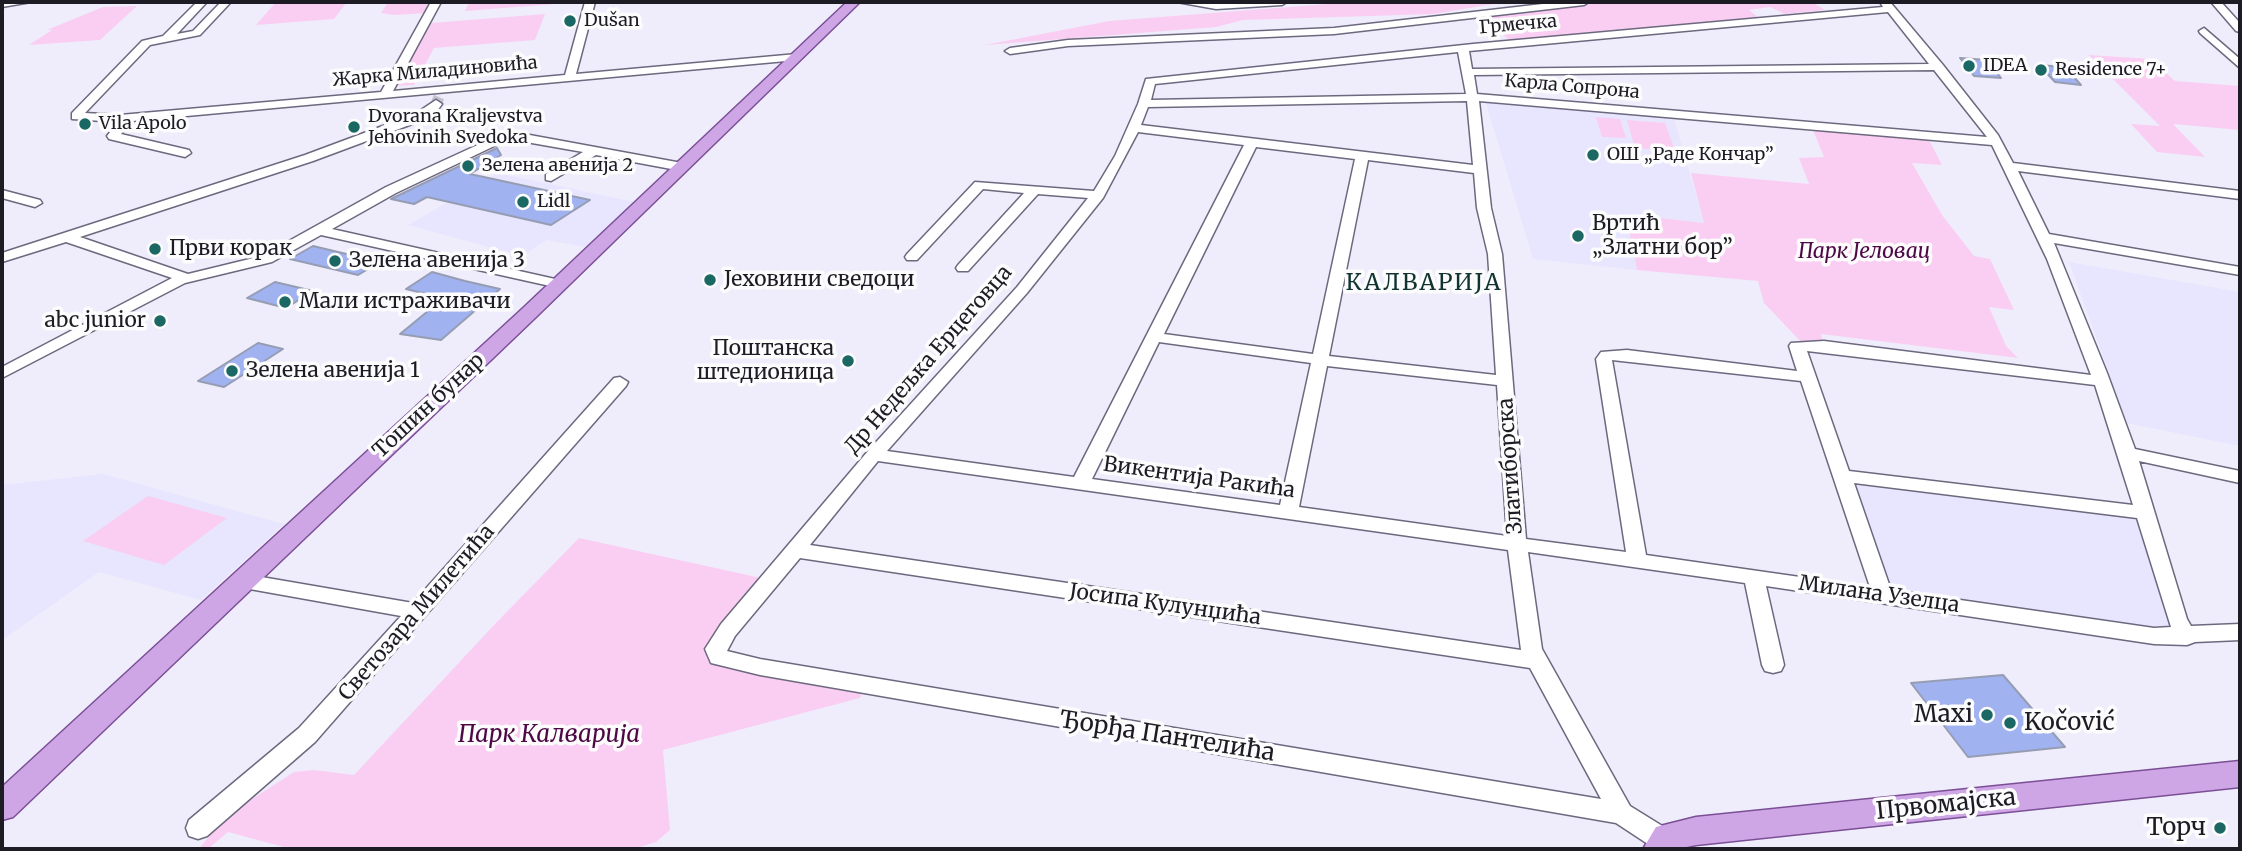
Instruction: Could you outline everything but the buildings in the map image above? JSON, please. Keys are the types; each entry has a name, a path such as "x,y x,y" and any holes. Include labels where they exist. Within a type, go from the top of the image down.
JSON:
{"main road":[{"name":"Тошин бунар","path":"2,807 559,284 854,2"},
{"name":"Првомајска","path":"1661,844 1673,835 1720,828 2240,774"}],"street":[{"path":"2,4 26,2"},
{"path":"168,37 202,2"},
{"path":"168,37 198,32 226,2"},
{"path":"385,94 436,2"},
{"path":"570,77 590,2"},
{"path":"1182,2 1216,6 1282,2"},
{"path":"1010,51 1069,43 1334,31 1584,2"},
{"path":"2216,2 2240,29"},
{"path":"1887,5 1996,142 2044,237 2102,381 2146,513 2177,620 2188,636"},
{"name":"Грмечка","path":"1150,81 1887,5"},
{"path":"2204,31 2240,65"},
{"name":"Жарка Миладиновића","path":"168,37 146,43 76,116 128,119 385,94 439,97 570,77 797,57"},
{"name":"Златиборска","path":"1464,48 1482,170 1484,208 1495,254 1517,545 1523,600 1535,660 1621,813 1661,844"},
{"path":"1468,72 1938,67"},
{"name":"Др Недељка Ерцеговца","path":"717,654 716,649 728,630 874,455 1022,290 1098,194 1121,156 1144,104 1150,81"},
{"path":"2,258 296,162 419,117 431,111 439,97"},
{"name":"Карла Сопрона","path":"1144,104 1472,97 1996,142"},
{"path":"128,119 113,136 185,153"},
{"path":"1133,128 1482,170"},
{"path":"2,373 186,278 261,262 391,190 508,135 682,167"},
{"path":"1080,484 1252,142"},
{"path":"551,177 594,151"},
{"path":"1288,513 1362,156"},
{"path":"2010,166 2240,195"},
{"path":"912,257 980,185 1098,194"},
{"path":"963,268 1035,188"},
{"path":"2,194 35,203"},
{"path":"320,230 559,284"},
{"path":"63,236 186,278"},
{"path":"2044,237 2240,271"},
{"path":"1154,337 1504,382"},
{"path":"1883,596 1797,348 1801,345 2102,381"},
{"path":"1637,560 1604,359 1606,355 1807,377"},
{"name":"Светозара Милетића","path":"198,828 307,735 620,382"},
{"path":"2127,453 2240,477"},
{"name":"Викентија Ракића","path":"874,455 1517,545"},
{"path":"1842,476 2146,513"},
{"name":"Милана Узелца","path":"1517,545 1637,560 2154,636 2240,632"},
{"name":"Јосипа Кулунџића","path":"795,550 1535,660"},
{"path":"1755,577 1773,665"},
{"path":"244,581 418,611"},
{"name":"Ђорђа Пантелића","path":"717,654 738,663 1052,719 1621,813"}],"shaded area":[{"name":"ОШ „Раде Кончар”","path":"1485,100 1673,115 1704,223 1626,214 1637,270 1533,259"},
{"path":"498,173 639,203 591,248 547,240 522,256 408,225"},
{"path":"2069,262 2240,292 2240,446 2127,423"},
{"path":"103,474 284,524 201,600 99,572 2,640 2,485"},
{"path":"1842,476 2146,513 2187,637 1883,596"}],"green space":[{"path":"276,2 347,2 334,19 256,25"},
{"path":"388,2 434,2 428,13 381,13"},
{"path":"469,2 582,2 465,11"},
{"path":"1354,2 1494,4 1433,14 1243,20 1216,27 985,45 1109,21"},
{"path":"1608,2 1812,2 1825,10 1785,14 1770,7 1749,10 1758,17 1511,41 1479,17"},
{"path":"137,6 100,40 29,45 52,30 47,30 103,7"},
{"path":"545,14 535,40 434,48 414,85 395,86 431,23"},
{"path":"2089,55 2151,59 2175,81 2240,86 2240,130 2173,124 2205,157 2157,152 2131,124 2160,126"},
{"path":"1596,117 1620,119 1626,138 1602,137"},
{"path":"1627,120 1665,123 1675,151 1635,148"},
{"name":"Парк Јеловац","path":"1811,125 1927,136 1942,165 1912,163 1942,215 1974,256 1990,259 2014,310 1989,307 2006,346 2018,358 1821,334 1824,346 1803,344 1764,303 1758,281 1637,270 1626,214 1704,223 1691,173 1809,184 1799,158 1824,157"},
{"path":"148,496 227,518 164,565 83,541"},
{"name":"Парк Калварија","path":"579,538 770,580 716,649 862,684 860,698 663,750 670,830 656,842 634,849 291,849 228,832 208,849 199,849 224,817 294,772 314,770 354,775"}],"tunnel":[{"path":"436,104 439,97"}],"place":[{"name":"Dušan","path":"570,21"},
{"name":"IDEA","path":"1969,66"},
{"name":"Residence 7+","path":"2041,70"},
{"name":"Vila Apolo","path":"85,124"},
{"name":"Dvorana Kraljevstva Jehovinih Svedoka","path":"354,127"},
{"name":"ОШ „Раде Кончар”","path":"1593,155"},
{"name":"Зелена авенија 2","path":"468,166"},
{"name":"Lidl","path":"523,202"},
{"name":"Вртић „Златни бор”","path":"1578,236"},
{"name":"Први корак","path":"155,249"},
{"name":"Зелена авенија 3","path":"335,261"},
{"name":"Јеховини сведоци","path":"710,280"},
{"name":"Мали истраживачи","path":"285,302"},
{"name":"abc junior","path":"160,321"},
{"name":"Поштанска штедионица","path":"848,361"},
{"name":"Зелена авенија 1","path":"232,371"},
{"name":"Maxi","path":"1987,715"},
{"name":"Kočović","path":"2010,723"},
{"name":"Торч","path":"2220,828"}],"district":[{"name":"КАЛВАРИЈА","path":"1424,283"}]}
